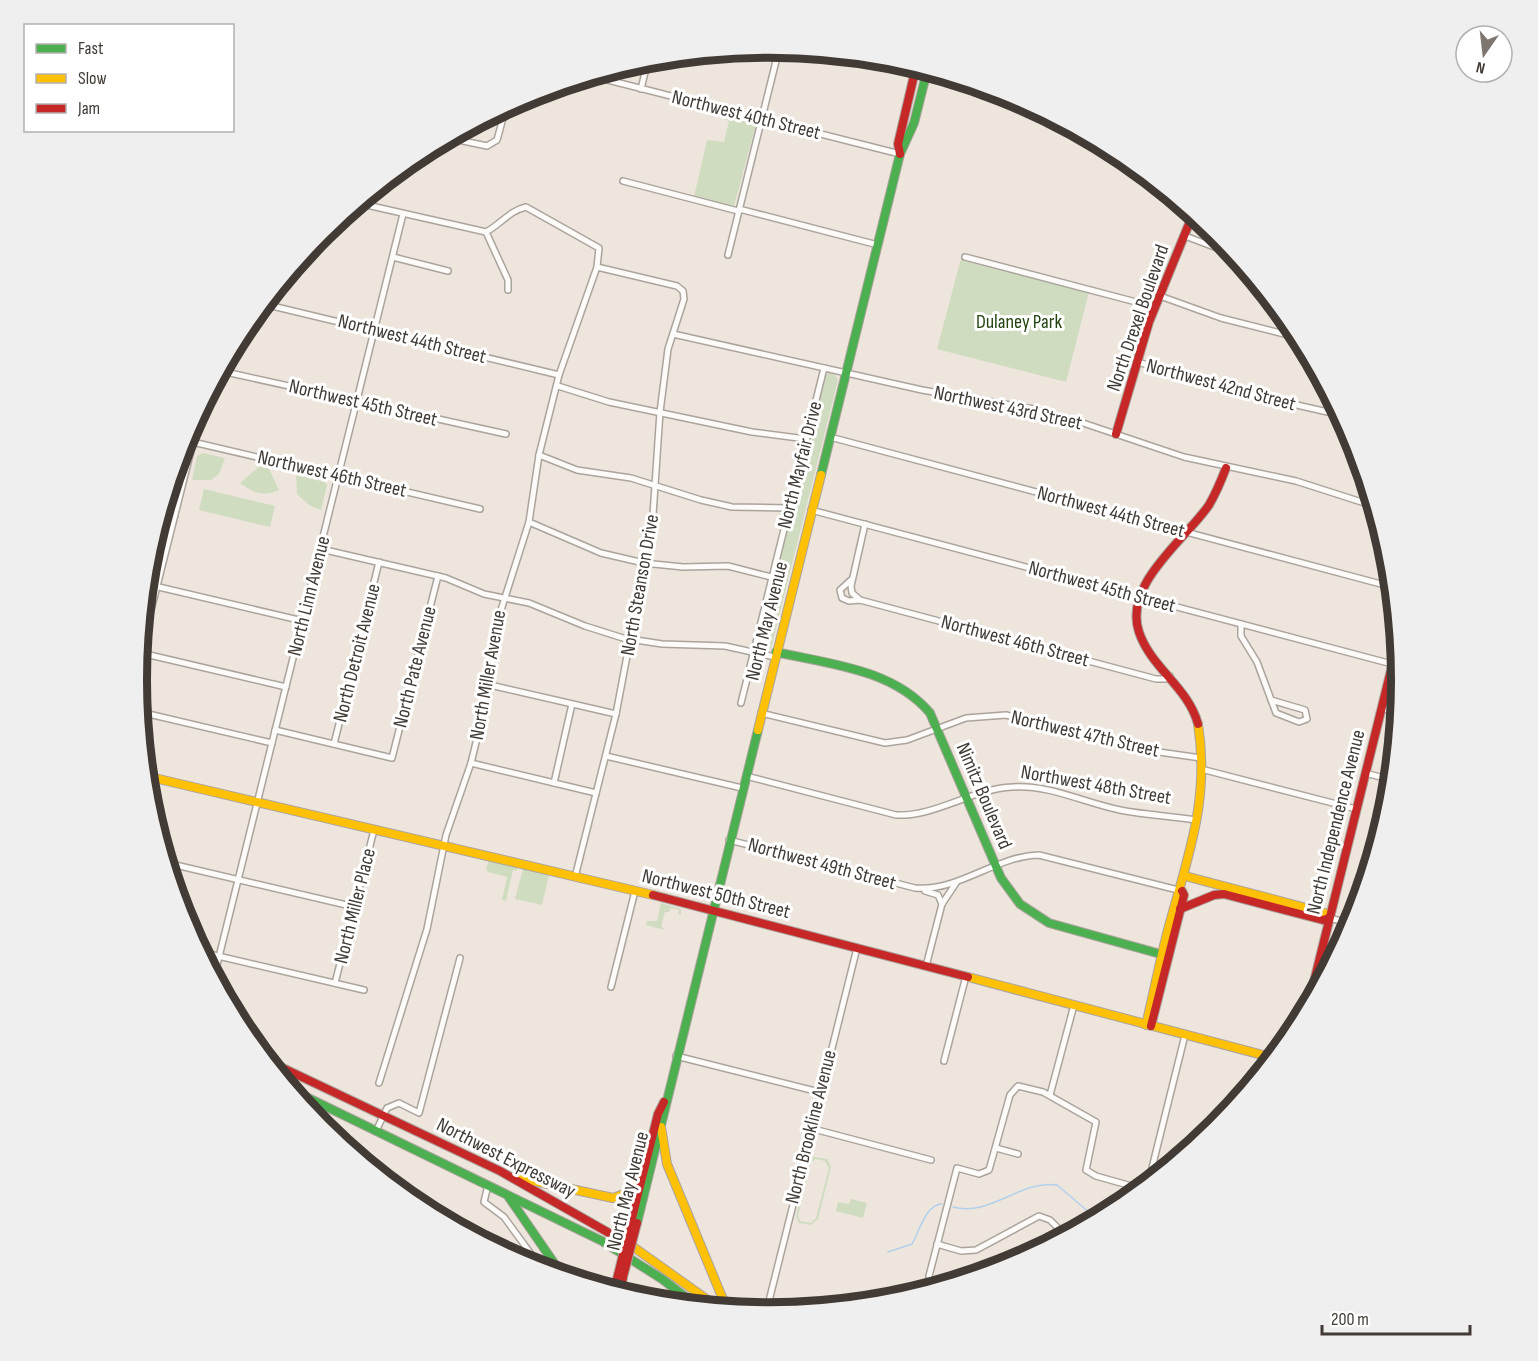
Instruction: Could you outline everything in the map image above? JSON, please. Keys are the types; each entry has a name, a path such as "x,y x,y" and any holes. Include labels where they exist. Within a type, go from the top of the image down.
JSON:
{"main road":[{"name":"North May Avenue","path":"900,154 898,144 914,76"},
{"name":"North May Avenue","path":"621,1284 634,1222 661,1127 666,1097 712,909 900,154 912,130 925,79"},
{"name":"North Drexel Boulevard","path":"1116,434 1155,307 1190,223"},
{"path":"1149,1025 1197,820 1201,758 1196,713 1170,676 1147,649 1140,636 1137,621 1140,597 1143,588 1219,489 1226,468"},
{"name":"Nimitz Boulevard","path":"775,655 900,686 923,702 937,728 996,866 1016,900 1042,920 1164,954"},
{"name":"North Independence Avenue","path":"1313,983 1391,669"},
{"name":"Northwest 50th Street","path":"155,778 712,909 1265,1056"},
{"path":"1180,909 1214,895 1224,894 1323,920 1329,918 1325,913 1185,876"},
{"path":"1149,1025 1164,954 1184,895 1182,891"},
{"name":"Northwest Expressway","path":"283,1068 504,1174 618,1236 706,1299"},
{"name":"Northwest Expressway","path":"307,1097 611,1246 685,1297"},
{"name":"North May Avenue","path":"634,1222 658,1114 666,1097"},
{"path":"661,1127 667,1164 724,1301"},
{"path":"504,1174 613,1198 630,1192 642,1178"},
{"path":"506,1193 555,1264"},
{"name":"North May Avenue","path":"618,1283 621,1276"}],"street":[{"path":"728,255 777,58"},
{"path":"641,89 645,71"},
{"name":"Northwest 40th Street","path":"608,80 900,154"},
{"path":"460,141 487,146 497,140 503,119"},
{"path":"623,181 878,245"},
{"path":"368,205 486,232 496,227 512,211 526,207 599,248 597,267"},
{"name":"North Linn Avenue","path":"217,967 403,214"},
{"path":"486,232 508,280 507,290"},
{"path":"1185,236 1215,247"},
{"path":"965,256 1155,307"},
{"path":"393,257 448,271"},
{"name":"North Steanson Drive","path":"575,877 616,714 630,640 657,484 660,412 668,349 684,299 683,291 668,283 597,267"},
{"name":"North Miller Avenue","path":"379,1083 427,929 443,846 471,763 490,685 495,629 502,598 529,522 539,455 559,375 597,267"},
{"path":"1160,296 1221,318 1286,334"},
{"name":"Northwest 44th Street","path":"273,306 559,375"},
{"name":"Northwest 43rd Street","path":"673,334 922,390 1034,409 1174,454 1226,468 1296,481 1365,503"},
{"name":"Northwest 42nd Street","path":"1137,362 1288,404 1331,413"},
{"name":"North Mayfair Drive","path":"741,703 824,368"},
{"name":"Northwest 45th Street","path":"228,373 506,434"},
{"path":"558,386 609,402 752,432 806,439"},
{"name":"Northwest 44th Street","path":"830,437 1383,584"},
{"name":"Northwest 46th Street","path":"194,442 480,509"},
{"path":"151,612 191,451"},
{"path":"539,455 577,470 657,484 701,500 732,507 789,508"},
{"name":"Northwest 45th Street","path":"811,510 1391,664"},
{"path":"170,514 175,516"},
{"path":"529,522 601,553 644,563 683,567 728,566 771,577"},
{"path":"860,600 851,591 851,580 866,524"},
{"path":"321,549 438,576 502,598 529,603 585,626 630,640 663,644 714,645 775,655"},
{"name":"North Detroit Avenue","path":"334,744 379,562"},
{"name":"North Pate Avenue","path":"334,744 392,758 438,576"},
{"name":"Northwest 46th Street","path":"851,580 843,585 840,592 846,601 860,600 1156,679 1165,679 1170,676"},
{"path":"157,587 303,621"},
{"path":"1241,624 1241,636 1257,662 1271,700 1278,715 1299,722 1307,719 1305,710 1271,700"},
{"path":"148,660 286,687"},
{"path":"490,685 616,714"},
{"path":"554,783 572,704"},
{"path":"1381,708 1390,710"},
{"name":"Northwest 47th Street","path":"761,713 885,743 907,740 976,716 1006,715 1145,750 1201,758"},
{"path":"148,714 272,743"},
{"path":"275,730 334,744"},
{"path":"606,756 742,788"},
{"path":"471,763 596,793"},
{"path":"1201,769 1356,809"},
{"path":"1365,773 1383,778"},
{"name":"Northwest 48th Street","path":"746,776 896,815 914,813 997,789 1026,787 1118,809 1197,820"},
{"name":"North Miller Place","path":"335,983 374,830"},
{"name":"Northwest 49th Street","path":"729,840 915,888 938,896 942,904"},
{"name":"Northwest 49th Street","path":"915,888 929,889 958,882 1026,856 1045,856 1182,891"},
{"path":"175,865 355,907"},
{"path":"926,966 942,904 947,893 958,882"},
{"path":"611,987 635,891"},
{"path":"1329,918 1343,921"},
{"name":"North Brookline Avenue","path":"768,1302 857,948"},
{"path":"210,955 364,990"},
{"path":"376,1131 387,1108 399,1103 419,1113 460,958"},
{"path":"944,1062 966,976"},
{"path":"1050,1095 1074,1005"},
{"path":"1151,1171 1185,1035"},
{"path":"676,1056 819,1092"},
{"path":"929,1276 957,1168 979,1174 986,1173 991,1167 1010,1095 1014,1088 1022,1086 1050,1095 1096,1122 1086,1163 1088,1173 1132,1186"},
{"path":"810,1128 931,1160"},
{"path":"996,1149 1018,1154"},
{"path":"488,1185 484,1202 504,1217 532,1255"},
{"path":"937,1244 961,1251 976,1250 1039,1216 1050,1220 1060,1230"}],"green space":[{"path":"726,113 752,120 756,124 734,206 694,197 707,140 724,142 729,121 724,119"},
{"name":"Dulaney Park","path":"961,259 1089,292 1066,382 937,349"},
{"path":"829,373 835,375 838,380 771,648 763,652 757,647 825,376"},
{"path":"203,453 225,458 219,474 211,480 192,480 197,456"},
{"path":"261,465 269,469 279,490 258,493 240,483"},
{"path":"296,475 325,482 327,485 321,510 309,505 297,494"},
{"path":"204,489 275,506 270,527 199,510"},
{"path":"489,861 517,868 517,871 513,870 506,901 502,900 507,877 488,872 486,869"},
{"path":"523,869 549,875 542,905 515,899"},
{"path":"661,903 681,909 681,915 678,914 679,910 671,908 669,912 665,912 661,926 665,930 646,925 647,921 657,921"},
{"path":"814,1157 827,1159 831,1167 818,1219 811,1225 799,1223 796,1216 809,1162","holes":["815,1159 825,1161 829,1168 816,1218 811,1223 800,1221 798,1216 811,1163"]},
{"path":"851,1199 867,1203 863,1218 836,1211 838,1202 849,1204"}],"waterway":[{"path":"953,1207 967,1209 980,1207 1030,1188 1057,1185 1090,1213"},
{"path":"888,1252 912,1244 927,1213 936,1205 942,1204"}],"traffic: fast":[{"path":"821,475 900,154 914,123 925,79"},
{"path":"776,652 859,671 898,687 915,698 930,713 1001,878 1020,904 1049,923 1164,955"},
{"path":"637,1223 758,730"},
{"path":"307,1097 602,1241 662,1279 685,1297"},
{"path":"508,1196 555,1264"}],"traffic: slow":[{"path":"758,730 821,475"},
{"path":"1146,1025 1195,827 1201,777 1198,724"},
{"path":"155,778 653,895"},
{"path":"1185,876 1325,913 1329,918"},
{"path":"968,977 1265,1055"},
{"path":"661,1127 667,1164 724,1301"},
{"path":"520,1178 613,1198 630,1192 642,1178"},
{"path":"632,1246 706,1299"}],"traffic: jam":[{"path":"900,154 898,144 914,76"},
{"path":"1116,434 1149,322 1189,223"},
{"path":"1198,724 1186,699 1145,645 1139,632 1136,614 1140,597 1148,580 1209,505 1226,468"},
{"path":"1314,980 1391,671"},
{"path":"1151,1026 1184,895 1182,891"},
{"path":"1180,909 1214,895 1224,894 1323,920 1329,918"},
{"path":"653,895 968,977"},
{"path":"283,1068 500,1171 632,1246"},
{"path":"631,1222 658,1114 664,1102"},
{"path":"618,1275 631,1222"},
{"path":"623,1277 637,1223"},
{"path":"616,1283 618,1275"},
{"path":"622,1284 623,1277"}]}
